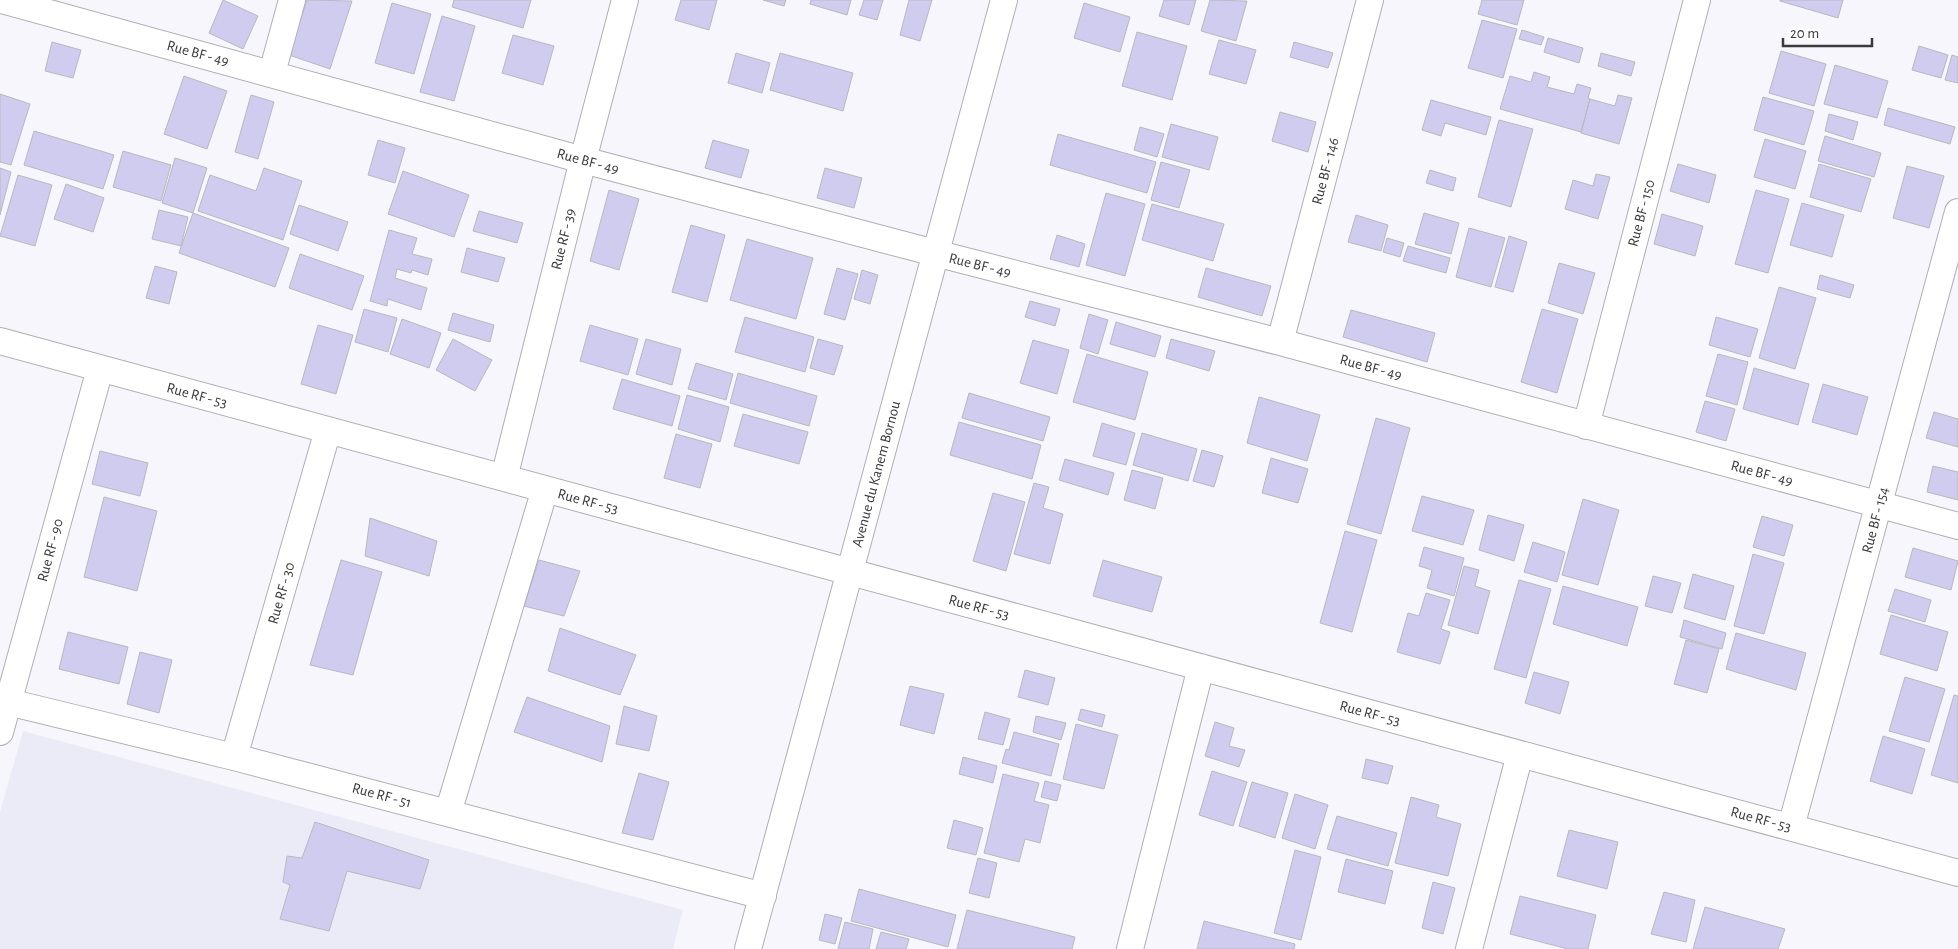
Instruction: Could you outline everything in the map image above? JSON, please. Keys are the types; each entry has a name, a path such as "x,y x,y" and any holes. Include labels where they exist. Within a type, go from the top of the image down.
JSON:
{"street":[{"name":"Rue BF - 49","path":"2,0 583,160 1280,342 1958,526"},
{"path":"272,73 292,0"},
{"name":"Rue RF - 39","path":"504,478 625,0"},
{"name":"Avenue du Kanem Bornou","path":"748,949 1004,0"},
{"name":"Rue BF - 146","path":"1280,342 1370,0"},
{"name":"Rue BF - 150","path":"1586,426 1697,0"},
{"name":"Rue BF - 154","path":"1791,827 1958,212"},
{"name":"Rue RF - 53","path":"0,341 1958,873"},
{"name":"Rue RF - 90","path":"0,732 4,701 100,369"},
{"name":"Rue RF - 30","path":"234,756 328,430"},
{"path":"448,813 545,489"},
{"path":"1130,949 1201,667"},
{"name":"Rue RF - 51","path":"4,701 234,756 763,896"},
{"path":"1469,949 1520,754"}],"shaded area":[{"path":"23,731 683,910 673,949 0,949 0,812"}],"building":[{"path":"223,0 258,16 243,49 209,33"},
{"path":"307,0 352,1 330,69 289,55"},
{"path":"454,0 531,0 523,28 452,7"},
{"path":"681,0 717,0 709,30 675,20"},
{"path":"763,0 786,0 784,6"},
{"path":"811,0 851,0 847,15 810,4"},
{"path":"864,0 883,0 877,20 859,15"},
{"path":"909,0 932,0 920,41 900,35"},
{"path":"1164,0 1196,0 1189,25 1159,16"},
{"path":"1210,0 1247,1 1236,41 1201,31"},
{"path":"1482,0 1524,0 1517,25 1478,14"},
{"path":"1780,0 1843,0 1838,18"},
{"path":"392,3 431,14 414,74 375,63"},
{"path":"1084,3 1130,17 1120,52 1074,38"},
{"path":"442,16 475,26 454,101 420,92"},
{"path":"1482,20 1517,29 1503,78 1468,68"},
{"path":"1522,30 1544,37 1541,45 1519,39"},
{"path":"1137,32 1187,46 1172,100 1122,86"},
{"path":"513,35 554,46 543,85 502,73"},
{"path":"1548,38 1583,48 1579,63 1544,52"},
{"path":"1219,40 1256,50 1246,84 1209,74"},
{"path":"52,42 81,50 73,78 45,71"},
{"path":"1294,42 1333,53 1328,68 1290,57"},
{"path":"1919,46 1948,55 1941,78 1912,70"},
{"path":"1781,51 1826,64 1814,106 1769,93"},
{"path":"736,53 770,63 762,93 728,83"},
{"path":"780,53 853,73 843,111 770,90"},
{"path":"1601,53 1635,62 1631,76 1598,66"},
{"path":"1952,55 1958,57 1958,83 1945,80"},
{"path":"1835,65 1888,81 1877,118 1824,104"},
{"path":"1534,72 1550,77 1547,87 1574,94 1577,84 1591,88 1581,132 1500,109 1510,76 1531,82"},
{"path":"184,76 227,91 207,149 164,134"},
{"path":"0,94 30,104 11,165 0,162"},
{"path":"251,95 274,102 258,159 235,152"},
{"path":"1618,95 1632,98 1619,144 1581,133 1590,99 1615,106"},
{"path":"1763,97 1814,111 1804,145 1754,130"},
{"path":"1431,100 1491,117 1486,135 1445,123 1441,136 1422,130"},
{"path":"1888,108 1955,127 1950,144 1884,125"},
{"path":"1280,112 1316,122 1308,152 1272,141"},
{"path":"1829,114 1858,122 1853,140 1825,131"},
{"path":"1499,120 1533,129 1511,207 1478,197"},
{"path":"1171,124 1218,137 1209,170 1162,157"},
{"path":"1140,127 1164,134 1157,157 1134,150"},
{"path":"34,131 114,155 103,189 24,165"},
{"path":"1058,134 1156,162 1147,193 1050,165"},
{"path":"1825,136 1881,153 1874,177 1818,161"},
{"path":"1765,139 1806,151 1795,189 1754,177"},
{"path":"378,140 405,148 395,183 368,175"},
{"path":"713,140 749,150 741,178 705,168"},
{"path":"123,151 171,165 161,201 113,187"},
{"path":"175,158 207,168 193,213 162,203"},
{"path":"1161,162 1190,170 1179,208 1151,200"},
{"path":"1678,164 1716,175 1709,203 1670,191"},
{"path":"1819,164 1871,179 1861,212 1810,197"},
{"path":"1907,166 1944,176 1929,228 1893,218"},
{"path":"0,168 11,172 0,215"},
{"path":"264,168 302,181 283,240 198,211 210,175 256,191"},
{"path":"825,168 862,178 854,208 817,198"},
{"path":"1430,170 1456,178 1453,191 1426,183"},
{"path":"403,171 469,195 454,237 388,214"},
{"path":"1596,174 1610,177 1598,219 1565,209 1573,180 1593,186"},
{"path":"18,175 52,185 35,246 0,236"},
{"path":"66,184 104,198 93,232 54,219"},
{"path":"609,190 639,199 619,270 590,261"},
{"path":"1756,190 1789,199 1768,273 1735,264"},
{"path":"1106,193 1145,204 1125,276 1086,265"},
{"path":"1802,203 1844,215 1832,257 1790,245"},
{"path":"1152,204 1224,224 1213,261 1142,240"},
{"path":"299,205 348,222 338,251 290,234"},
{"path":"159,210 188,217 181,246 152,239"},
{"path":"479,211 523,223 517,243 473,231"},
{"path":"193,213 289,248 275,287 179,253"},
{"path":"1424,213 1459,223 1451,254 1415,244"},
{"path":"1662,214 1703,226 1695,256 1654,244"},
{"path":"1356,215 1388,225 1381,251 1348,242"},
{"path":"691,225 725,235 707,302 672,292"},
{"path":"1469,228 1505,238 1491,287 1456,277"},
{"path":"389,230 417,238 412,254 432,259 428,275 412,270 411,273 397,269 395,278 427,288 421,310 388,299 387,306 370,301"},
{"path":"1057,235 1085,244 1079,267 1050,259"},
{"path":"1509,236 1527,242 1513,292 1495,287"},
{"path":"1387,238 1404,243 1400,257 1383,252"},
{"path":"747,239 813,258 796,319 730,300"},
{"path":"1408,246 1450,258 1446,273 1403,261"},
{"path":"467,248 505,258 498,282 461,272"},
{"path":"300,254 364,276 352,310 289,288"},
{"path":"1559,263 1595,273 1583,314 1548,303"},
{"path":"155,266 177,272 169,304 146,298"},
{"path":"837,268 858,274 845,320 824,314"},
{"path":"1206,268 1271,286 1262,316 1198,297"},
{"path":"862,270 878,275 870,304 854,299"},
{"path":"1820,275 1854,285 1850,298 1817,289"},
{"path":"1779,287 1816,298 1795,369 1759,358"},
{"path":"1030,301 1060,309 1055,326 1025,317"},
{"path":"364,309 397,318 388,352 355,342"},
{"path":"1542,309 1578,319 1557,393 1521,382"},
{"path":"1351,310 1435,333 1427,362 1343,337"},
{"path":"453,313 494,325 490,342 448,330"},
{"path":"1089,314 1108,320 1098,354 1080,348"},
{"path":"745,317 814,337 805,372 735,352"},
{"path":"1716,317 1758,329 1750,357 1709,345"},
{"path":"402,319 441,333 429,368 390,354"},
{"path":"1116,322 1161,336 1155,357 1110,344"},
{"path":"318,325 353,335 336,394 301,384"},
{"path":"590,325 638,339 628,375 580,361"},
{"path":"453,339 492,360 475,391 436,370"},
{"path":"646,339 681,349 672,385 636,374"},
{"path":"818,339 843,346 834,375 810,368"},
{"path":"1171,339 1215,351 1209,371 1166,358"},
{"path":"1033,340 1069,350 1057,394 1020,383"},
{"path":"1087,354 1148,372 1135,420 1073,402"},
{"path":"1718,354 1748,362 1737,405 1706,396"},
{"path":"696,363 733,374 726,400 688,389"},
{"path":"1754,368 1809,384 1798,425 1743,409"},
{"path":"738,373 817,396 809,426 730,403"},
{"path":"622,379 680,396 672,426 613,409"},
{"path":"1823,384 1868,397 1857,435 1812,422"},
{"path":"969,393 1050,417 1043,441 962,418"},
{"path":"687,395 729,407 720,442 678,429"},
{"path":"1259,397 1320,415 1307,461 1247,443"},
{"path":"1705,401 1735,409 1726,441 1696,432"},
{"path":"1934,412 1958,419 1958,447 1926,438"},
{"path":"743,414 808,432 799,464 734,446"},
{"path":"1376,418 1410,428 1381,534 1347,524"},
{"path":"959,422 1041,445 1032,479 950,455"},
{"path":"1102,423 1135,433 1126,465 1093,456"},
{"path":"1142,433 1197,449 1188,481 1133,465"},
{"path":"676,434 712,444 700,488 664,478"},
{"path":"1202,450 1223,456 1214,487 1193,481"},
{"path":"100,451 148,463 140,496 92,484"},
{"path":"1271,458 1308,469 1298,503 1262,493"},
{"path":"1065,459 1114,473 1108,495 1059,480"},
{"path":"1933,466 1958,472 1958,500 1927,492"},
{"path":"1132,470 1163,478 1155,509 1124,500"},
{"path":"1034,483 1049,487 1043,508 1063,514 1050,564 1014,554"},
{"path":"993,493 1025,502 1006,571 973,561"},
{"path":"1422,496 1474,510 1463,545 1412,531"},
{"path":"104,497 157,511 137,591 84,577"},
{"path":"1583,499 1619,510 1598,585 1562,575"},
{"path":"1488,515 1524,525 1514,561 1479,550"},
{"path":"1762,516 1793,525 1784,556 1753,547"},
{"path":"370,518 437,541 429,576 365,556"},
{"path":"1345,531 1377,540 1352,632 1320,623"},
{"path":"1533,542 1565,552 1557,582 1524,572"},
{"path":"1424,547 1464,558 1454,596 1427,588 1432,570 1419,566"},
{"path":"1913,548 1958,561 1951,590 1905,577"},
{"path":"1753,554 1784,563 1764,634 1734,626"},
{"path":"341,560 382,572 353,675 310,665"},
{"path":"539,560 580,571 564,616 524,606"},
{"path":"1103,560 1162,577 1152,612 1093,596"},
{"path":"1464,566 1479,570 1475,586 1490,591 1478,634 1448,625"},
{"path":"1693,574 1734,586 1725,620 1684,608"},
{"path":"1653,576 1681,583 1672,613 1645,606"},
{"path":"1519,580 1551,589 1526,678 1494,669"},
{"path":"1563,586 1638,607 1627,646 1553,624"},
{"path":"1895,589 1931,600 1925,622 1888,611"},
{"path":"1426,593 1450,600 1441,629 1450,632 1440,664 1397,652 1408,613 1419,616"},
{"path":"1891,615 1948,632 1937,671 1880,654"},
{"path":"1684,620 1726,633 1722,649 1680,637"},
{"path":"560,628 636,655 620,695 548,671"},
{"path":"68,632 128,647 119,684 59,669"},
{"path":"1736,633 1806,653 1796,690 1726,669"},
{"path":"1686,640 1719,649 1707,693 1674,684"},
{"path":"140,652 172,660 159,713 127,704"},
{"path":"1025,670 1055,678 1048,705 1018,697"},
{"path":"1534,672 1569,682 1560,714 1525,703"},
{"path":"1905,677 1945,689 1929,742 1889,731"},
{"path":"910,686 944,694 934,734 900,725"},
{"path":"1954,695 1958,696 1958,783 1931,775"},
{"path":"527,697 610,726 602,762 514,732"},
{"path":"624,706 657,716 649,751 616,744"},
{"path":"1081,709 1105,715 1102,727 1078,720"},
{"path":"985,712 1010,719 1003,745 978,739"},
{"path":"1036,716 1066,723 1061,740 1033,732"},
{"path":"1215,722 1234,728 1229,746 1245,750 1239,767 1205,756"},
{"path":"1076,724 1118,735 1104,789 1063,779"},
{"path":"1014,732 1059,744 1051,776 1002,763 1006,749 1009,750"},
{"path":"1883,736 1925,749 1912,794 1870,781"},
{"path":"963,757 997,766 993,783 959,774"},
{"path":"1366,759 1393,766 1388,784 1362,778"},
{"path":"1212,771 1247,782 1233,826 1199,815"},
{"path":"639,773 669,782 653,840 622,833"},
{"path":"1003,774 1039,783 1034,801 1049,805 1040,843 1025,839 1019,862 984,853"},
{"path":"1045,781 1061,785 1057,801 1041,797"},
{"path":"1252,782 1288,793 1275,838 1239,826"},
{"path":"1295,794 1328,805 1315,849 1282,838"},
{"path":"1411,797 1439,805 1436,817 1461,824 1448,876 1395,863"},
{"path":"1337,816 1397,833 1388,866 1327,849"},
{"path":"954,820 983,828 976,855 947,848"},
{"path":"315,822 429,860 420,889 347,871 329,931 280,919 290,885 283,882 287,856 302,858"},
{"path":"1569,830 1618,842 1607,889 1557,876"},
{"path":"1295,850 1321,857 1301,940 1274,933"},
{"path":"978,858 997,863 989,898 969,893"},
{"path":"1346,859 1393,871 1385,904 1338,892"},
{"path":"1433,882 1455,888 1443,934 1422,928"},
{"path":"859,889 956,915 948,947 851,921"},
{"path":"1664,892 1695,900 1686,942 1651,934"},
{"path":"1520,896 1596,915 1588,949 1568,949 1510,934"},
{"path":"1705,907 1785,929 1778,949 1693,949"},
{"path":"967,910 1075,937 1072,949 957,949"},
{"path":"825,914 842,918 835,944 819,940"},
{"path":"1204,921 1295,944 1294,949 1197,949"},
{"path":"845,922 873,929 869,949 838,949"},
{"path":"881,932 909,939 906,949 876,949"}]}
